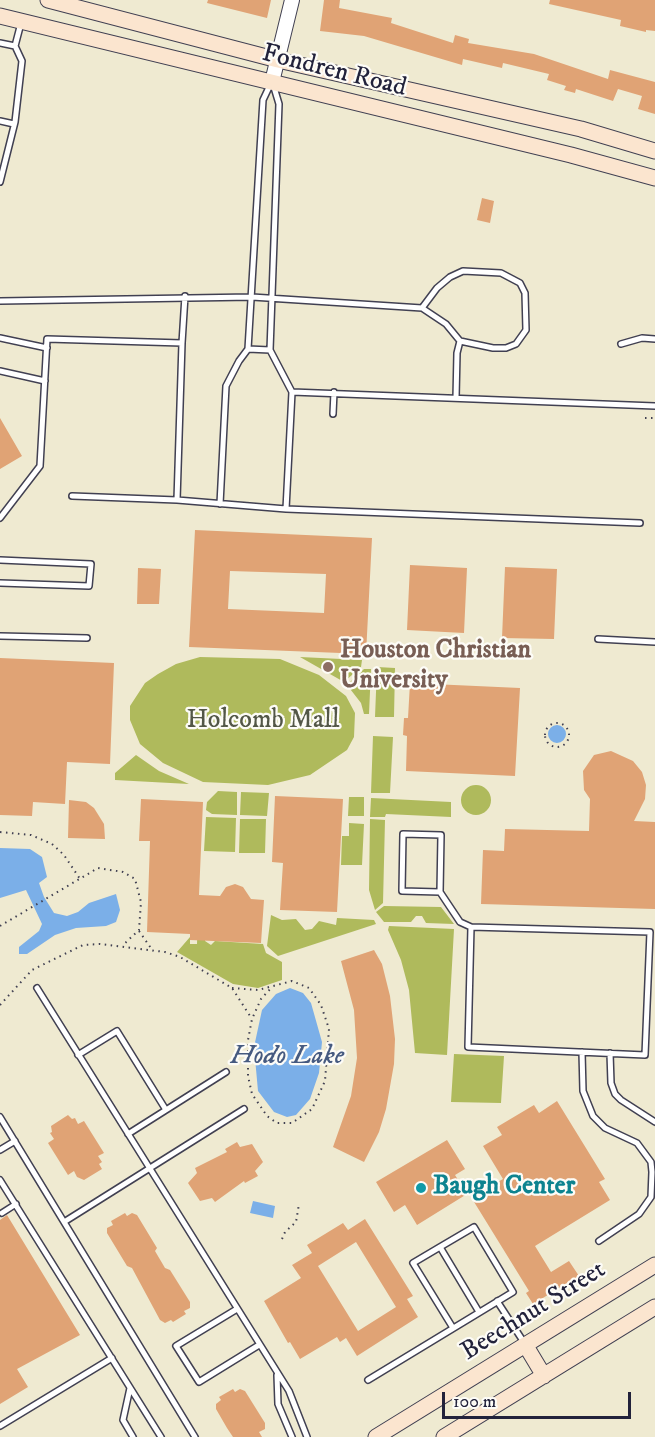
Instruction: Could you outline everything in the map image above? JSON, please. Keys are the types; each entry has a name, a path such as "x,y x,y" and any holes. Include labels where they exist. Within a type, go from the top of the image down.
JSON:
{"main road":[{"name":"Fondren Road","path":"48,0 278,60 581,129 655,151"},
{"name":"Fondren Road","path":"0,16 571,154 655,178"},
{"name":"Beechnut Street","path":"376,1437 655,1265"},
{"path":"444,1437 655,1307"},
{"path":"526,1346 544,1376"}],"street":[{"path":"272,82 292,0"}],"lane":[{"path":"0,182 14,124 22,61 15,46 22,22"},
{"path":"0,43 15,46"},
{"path":"220,504 226,386 248,349 263,100 272,82"},
{"path":"272,82 279,104 270,350 292,392 286,509"},
{"path":"0,123 14,124"},
{"path":"0,301 252,297 422,308 446,324 460,341 506,348 522,339 528,320 525,293 520,283 501,273 463,272 450,277 437,288 422,308"},
{"path":"177,500 185,297"},
{"path":"0,338 47,348"},
{"path":"621,344 642,338 655,339"},
{"path":"0,518 40,466 47,339 182,343"},
{"path":"456,398 457,353 460,341"},
{"path":"248,349 270,350"},
{"path":"0,371 45,381"},
{"path":"292,392 655,406"},
{"path":"333,414 334,392"},
{"path":"72,496 177,500 286,509 640,523"},
{"path":"0,560 90,564 89,586 0,583"},
{"path":"0,636 87,639"},
{"path":"598,639 655,642"},
{"path":"440,892 402,891 403,834 441,835 440,892 460,922 471,927 653,932 645,1055 468,1047 471,927"},
{"path":"37,988 297,1406 306,1434 293,1437 278,1404 277,1374"},
{"path":"78,1055 117,1031 166,1110"},
{"path":"582,1052 583,1091 593,1116 605,1128 637,1143 653,1161 651,1197 646,1205 629,1222 599,1241"},
{"path":"610,1053 611,1083 615,1094 655,1122"},
{"path":"128,1134 226,1072"},
{"path":"64,1222 244,1109"},
{"path":"0,1116 195,1437"},
{"path":"0,1150 15,1141"},
{"path":"0,1180 161,1437"},
{"path":"2,1213 16,1204"},
{"path":"368,1380 513,1292 474,1227 413,1263 453,1328"},
{"path":"440,1247 479,1312"},
{"path":"497,1301 526,1346"},
{"path":"237,1310 176,1346 199,1382 259,1345"},
{"path":"0,1426 112,1358"},
{"path":"130,1387 123,1420 133,1437"}],"path":[{"path":"645,418 655,418"},
{"path":"552,723 564,724 568,728 567,742 563,746 551,745 547,742 547,726 552,723"},
{"path":"0,832 32,835 52,844 80,879"},
{"path":"0,926 98,868 130,874 139,887 139,930 153,951"},
{"path":"122,946 139,930"},
{"path":"0,1005 32,970 75,949 100,944 180,957 232,987 258,990 292,981 309,988 321,1005 329,1029 327,1069 321,1093 312,1109 292,1123 272,1121 252,1094 247,1060 252,1019 264,994 272,987"},
{"path":"232,987 252,1019"},
{"path":"282,1239 285,1232 296,1222 299,1204"}],"green space":[{"name":"Holcomb Mall","path":"200,657 280,659 319,675 346,696 355,713 354,737 347,750 310,775 268,785 203,782 163,763 140,744 130,720 130,706 145,683 176,664"},
{"path":"300,657 362,660 361,667 344,682"},
{"path":"377,667 395,668 394,717 375,717"},
{"path":"364,669 371,669 369,714 364,714 361,703 347,685"},
{"path":"373,736 393,737 390,793 371,793"},
{"path":"136,755 159,771 189,784 115,780 115,773"},
{"path":"476,785 487,789 491,800 487,811 476,815 465,811 461,800 465,789"},
{"path":"218,791 237,792 237,815 212,814 206,810 207,802"},
{"path":"241,792 269,793 267,816 240,815"},
{"path":"349,797 364,797 364,816 348,816"},
{"path":"371,798 451,802 451,817 386,814 385,817 370,817"},
{"path":"206,817 236,818 235,852 204,851"},
{"path":"240,819 266,819 265,853 239,853"},
{"path":"370,819 385,820 383,903 375,910 369,890"},
{"path":"349,823 364,824 362,865 341,865 342,836 349,836"},
{"path":"384,906 441,907 454,924 426,923 422,916 416,916 411,922 384,922 376,912"},
{"path":"198,914 206,915 205,941 211,945 215,941 263,944 266,953 282,962 282,980 258,988 233,984 177,952 190,937 190,944 197,944"},
{"path":"271,915 282,920 296,919 305,930 312,929 319,921 336,925 337,918 374,920 376,924 278,956 267,946"},
{"path":"389,926 454,929 447,1055 415,1053 409,990 401,960 388,930"},
{"path":"454,1054 504,1056 501,1103 451,1102"}],"water":[{"path":"557,725 563,728 566,734 563,740 557,743 551,740 548,734 551,728"},
{"path":"0,848 30,849 42,857 47,877 39,883 54,913 67,916 78,912 89,903 116,894 120,910 116,922 106,926 76,928 55,935 27,954 19,954 19,947 39,931 42,924 26,890 0,898"},
{"name":"Hodo Lake","path":"290,988 303,993 311,1003 322,1042 319,1073 310,1099 296,1115 287,1117 274,1112 258,1091 254,1047 262,1010 276,994"},
{"path":"253,1201 275,1206 273,1218 250,1213"}],"building":[{"path":"208,0 271,0 267,18 207,3"},
{"path":"324,0 340,0 339,8 392,18 391,23 453,43 455,35 469,39 468,43 534,54 608,79 610,70 655,82 655,114 638,109 642,96 618,89 613,101 576,89 575,93 564,90 566,86 547,80 549,74 503,63 502,68 463,59 462,65 364,36 320,31"},
{"path":"550,0 655,0 655,31 646,30 646,32 620,26 621,20 549,4"},
{"path":"482,198 494,201 490,223 477,220"},
{"path":"0,418 22,456 0,469"},
{"path":"195,530 372,538 366,654 189,647","holes":["230,571 326,574 324,613 228,609"]},
{"path":"410,565 467,568 464,633 407,630"},
{"path":"505,567 557,569 554,639 502,638"},
{"path":"138,568 161,569 159,604 137,604"},
{"path":"0,658 114,663 110,764 67,762 65,804 33,802 32,816 0,815"},
{"path":"410,683 520,688 515,776 406,771 407,736 403,735 404,718 408,718"},
{"path":"611,751 633,761 642,772 646,785 645,799 634,821 655,822 655,909 481,904 483,850 504,851 505,829 589,831 590,799 584,790 583,771 594,755"},
{"path":"275,796 343,799 337,912 280,910 283,863 272,862"},
{"path":"141,799 203,802 199,895 220,896 226,887 235,884 243,887 251,899 264,900 261,943 190,940 190,934 147,932 150,841 139,841"},
{"path":"69,800 86,802 94,808 104,824 105,839 68,838"},
{"path":"374,950 382,964 390,996 395,1039 394,1064 386,1109 379,1132 364,1162 333,1147 351,1096 357,1058 354,1010 341,961"},
{"path":"557,1101 605,1179 599,1182 610,1200 535,1246 551,1272 569,1261 579,1276 533,1304 526,1293 529,1291 471,1197 503,1179 483,1146 502,1135 497,1127 534,1105 539,1113"},
{"path":"68,1115 72,1119 75,1118 78,1124 84,1121 104,1153 98,1156 102,1162 99,1164 102,1169 84,1180 77,1177 74,1171 68,1175 48,1143 54,1139 50,1133 52,1132 51,1126"},
{"name":"Baugh Center","path":"447,1140 465,1169 455,1175 467,1194 417,1225 405,1205 394,1212 376,1182"},
{"path":"237,1142 240,1147 252,1144 263,1162 255,1171 258,1176 245,1183 244,1181 215,1202 212,1198 200,1201 188,1183 197,1173 195,1168 227,1152 225,1149"},
{"path":"125,1213 127,1216 132,1213 137,1215 157,1248 155,1251 165,1268 170,1270 190,1302 190,1308 184,1311 186,1314 173,1322 171,1320 165,1323 160,1320 132,1268 127,1266 107,1233 107,1228 113,1225 111,1221"},
{"path":"7,1215 80,1335 17,1369 28,1387 0,1404 0,1220"},
{"path":"365,1219 413,1296 407,1299 418,1317 357,1356 346,1338 340,1342 337,1337 300,1359 264,1301 301,1278 292,1265 312,1253 307,1245 343,1223 348,1230","holes":["356,1242 396,1307 358,1331 318,1266"]},
{"path":"233,1389 235,1392 240,1389 245,1391 265,1423 265,1429 259,1432 262,1437 233,1437 227,1428 216,1409 216,1404 221,1400 219,1397"}],"place":[{"name":"Houston Christian University","path":"328,667"},
{"name":"Baugh Center","path":"421,1188"}]}
